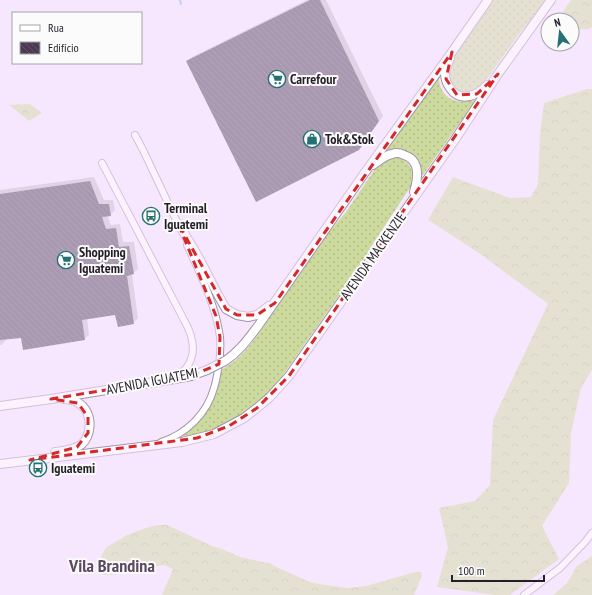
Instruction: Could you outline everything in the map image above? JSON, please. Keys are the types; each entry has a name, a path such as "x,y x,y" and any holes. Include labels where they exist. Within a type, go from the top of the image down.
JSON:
{"main road":[{"path":"178,223 199,258 226,309 237,315 257,315 275,303 366,171 488,0"},
{"name":"AVENIDA MACKENZIE","path":"146,446 182,442 214,434 244,418 270,397 288,376 454,141 498,74 551,0"},
{"path":"452,52 445,73 448,87 457,95 464,97 477,94 483,90 498,74"},
{"path":"366,171 379,160 391,154 399,153 407,156 415,164 418,172 417,183 411,201"},
{"name":"AVENIDA IGUATEMI","path":"0,406 191,376 207,370 233,356 275,303"},
{"path":"30,460 40,455 77,447 86,438 90,424 85,409 78,403 69,399 51,399"},
{"path":"1,465 146,446"}],"street":[{"path":"135,135 178,223 203,280 216,316 220,337 220,356 214,388 204,410 193,424 172,439 146,446"},
{"path":"102,163 191,335 193,353 191,360 174,379"},
{"path":"524,595 560,568 592,533"}],"highlighted area":[{"path":"452,52 446,79 457,95 477,94 498,74 289,376 257,408 229,426 197,438 30,460 77,447 88,433 88,417 78,403 51,399 191,376 219,364 220,337 216,316 178,223 226,309 237,315 257,315 275,303"}],"green space":[{"path":"492,0 547,0 517,37 481,87 467,94 456,91 447,78 453,57"},
{"path":"571,0 592,0 592,27 589,29 580,30 580,12 563,12"},
{"path":"436,77 439,79 442,91 450,98 461,101 473,99 475,101 423,175 420,173 417,161 384,154 383,152"},
{"path":"587,89 592,89 592,370 581,388 571,433 569,483 542,526 559,559 510,595 494,595 437,587 448,547 439,508 475,501 490,485 493,420 548,304 479,253 428,220 453,177 510,198 531,197 538,184 540,133 544,103"},
{"path":"30,104 42,113 29,121 9,105"},
{"path":"393,157 403,160 410,166 413,175 411,186 361,264 279,381 255,405 237,418 217,428 185,438 183,436 194,426 221,370 235,361 251,344 328,233 346,212 379,163"},
{"path":"157,525 167,525 240,557 272,564 310,582 319,584 347,588 366,586 415,572 421,572 422,576 414,595 162,595 173,569 164,565 127,573 104,575 100,566 102,554 107,547 127,535"},
{"path":"592,556 592,595 553,595 567,583 577,566"}],"building":[{"name":"Carrefour","path":"310,0 320,0 379,121 359,150 256,202 186,61"},
{"name":"Shopping Iguatemi","path":"90,181 99,204 109,204 111,216 102,217 106,229 116,228 119,247 129,246 134,274 127,276 134,324 118,327 115,315 82,320 85,340 23,350 21,338 0,340 0,194"}],"waterway":[{"path":"180,0 181,4"}],"place":[{"name":"Carrefour","path":"277,79"},
{"name":"Tok&Stok","path":"312,139"},
{"name":"Terminal Iguatemi","path":"151,216"},
{"name":"Shopping Iguatemi","path":"66,260"},
{"name":"Iguatemi","path":"38,468"}],"district":[{"name":"Vila Brandina","path":"112,565"}]}
